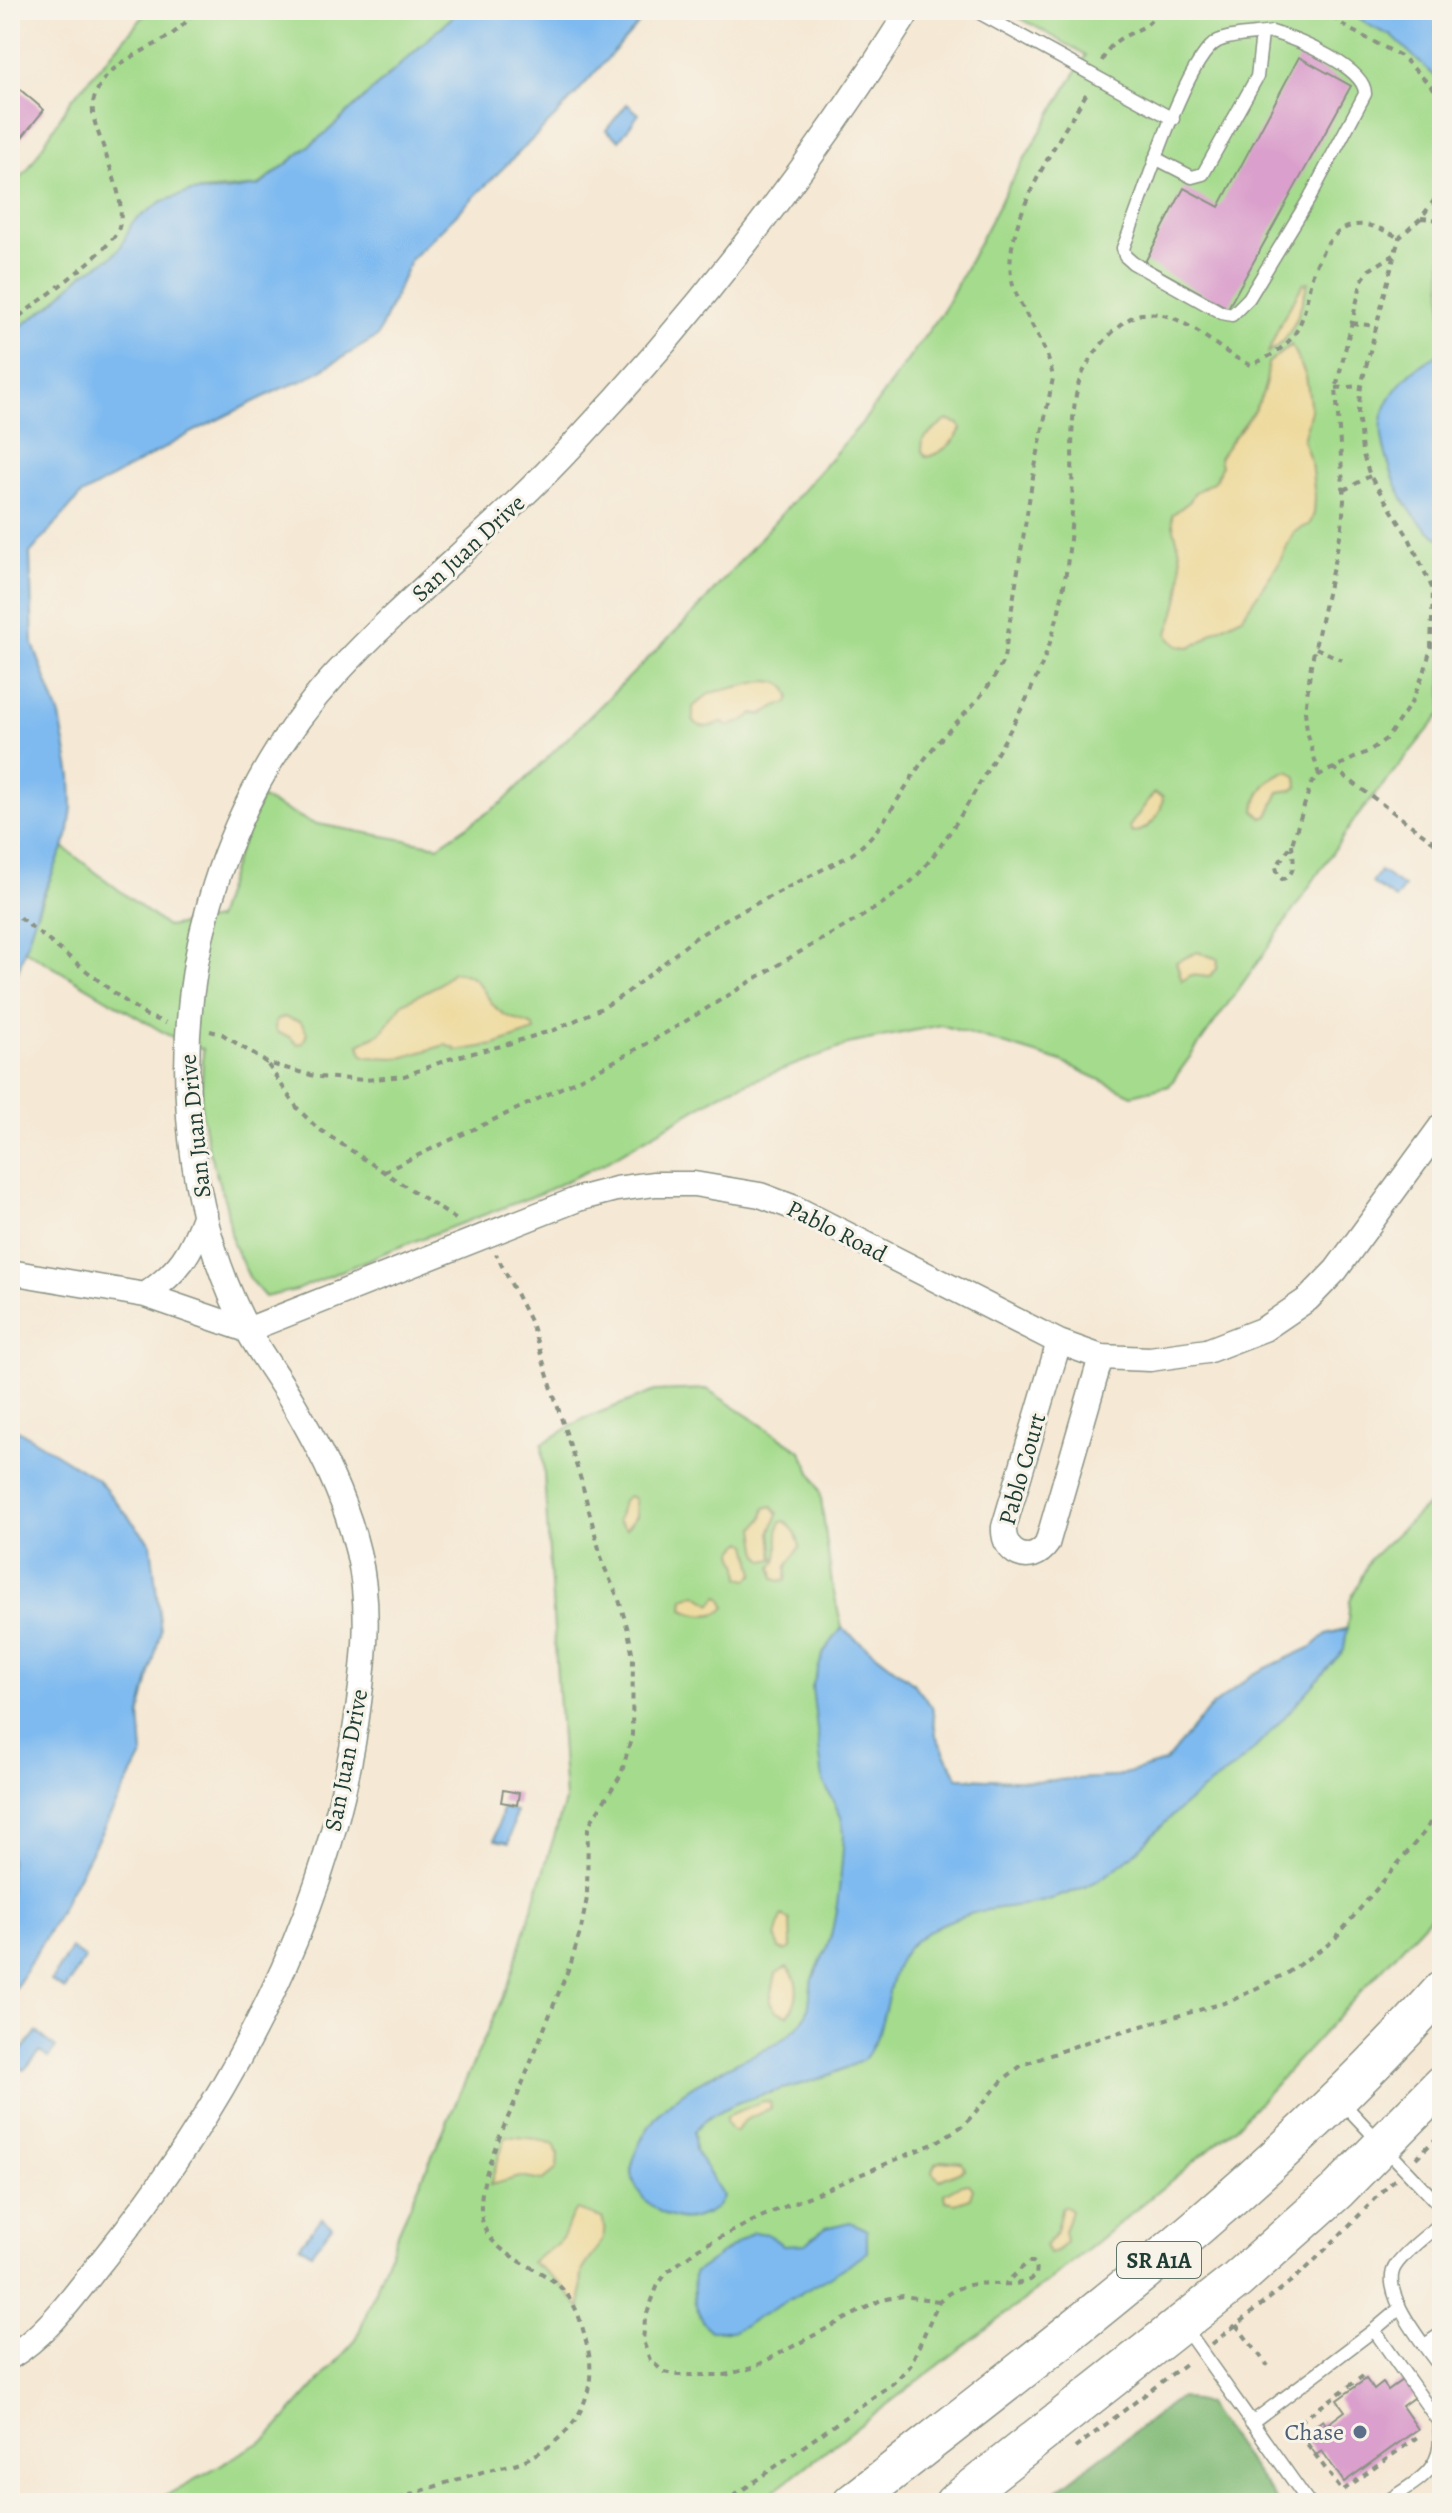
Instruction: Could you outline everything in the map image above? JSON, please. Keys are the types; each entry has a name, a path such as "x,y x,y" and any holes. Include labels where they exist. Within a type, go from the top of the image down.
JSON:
{"main road":[{"name":"SR A1A","path":"852,2503 1128,2287 1260,2174 1339,2099 1442,1990"},
{"name":"SR A1A","path":"954,2503 1236,2281 1338,2190 1442,2084"}],"street":[{"name":"San Juan Drive","path":"10,2357 42,2335 154,2196 238,2059 269,2001 304,1921 341,1805 355,1736 365,1654 364,1585 357,1548 328,1465 247,1330 230,1293 205,1214 195,1166 187,1102 187,1026 198,948 226,853 246,808 294,727 332,678 496,524 572,447 667,341 746,245 818,149 909,10"},
{"name":"Pablo Road","path":"247,1330 578,1199 616,1189 654,1184 694,1184 733,1189 795,1208 1059,1342 1101,1357 1150,1359 1207,1351 1250,1336 1289,1314 1336,1270 1442,1125"},
{"path":"145,1295 167,1280 184,1261 194,1246 205,1214"},
{"path":"10,1272 145,1295 247,1330"},
{"name":"Pablo Court","path":"1059,1342 1004,1527 1004,1542 1010,1551 1020,1556 1036,1555 1047,1544 1101,1357"}],"lane":[{"path":"974,10 1173,119"},
{"path":"1272,32 1288,37 1345,66 1357,74 1365,86 1365,94 1309,199 1249,298 1232,315 1222,313 1133,263 1125,256 1123,248 1155,158 1190,78 1217,42 1262,34 1272,32"},
{"path":"1155,158 1192,177 1203,174 1257,77 1262,34"},
{"path":"1339,2099 1442,2208"},
{"path":"1442,2222 1394,2267 1390,2284 1400,2308 1442,2370"},
{"path":"1251,2423 1400,2308"},
{"path":"1182,2325 1309,2503"},
{"path":"1374,2330 1438,2421 1441,2441 1437,2462 1432,2470 1385,2503"},
{"path":"1425,2345 1442,2333"}],"path":[{"path":"10,324 103,250 119,229 117,193 93,113 95,94 120,64 165,41 179,30 195,10"},
{"path":"10,910 147,1016 222,1034 267,1063 318,1077 384,1079 404,1076 465,1054 557,1029 604,1007 726,919 851,855 879,828 926,756 996,678 1004,658 1032,482 1053,378 1046,351 1014,289 1010,274 1012,241 1043,165 1096,77 1113,42 1145,27 1158,10"},
{"path":"1323,10 1349,29 1401,56 1442,97"},
{"path":"1292,844 1292,871 1282,879 1276,867 1292,844 1311,784 1319,775 1369,751 1387,738 1411,703 1431,647 1433,590 1409,538 1370,476 1358,431 1361,386 1399,238 1421,218 1435,199 1442,178"},
{"path":"1421,218 1442,220"},
{"path":"384,1172 639,1048 866,913 907,885 923,868 977,789 1044,662 1065,580 1072,514 1075,405 1079,382 1096,352 1131,316 1159,313 1180,322 1251,365 1279,350 1291,339 1299,326 1314,269 1329,242 1344,227 1359,223 1380,227 1399,238"},
{"path":"1319,775 1305,711 1340,542 1344,490 1336,388 1362,280 1378,262 1394,255"},
{"path":"1352,323 1376,326"},
{"path":"1336,388 1361,386"},
{"path":"1344,490 1370,476"},
{"path":"1316,648 1342,660"},
{"path":"1333,768 1442,848"},
{"path":"267,1063 298,1109 317,1128 483,1237 497,1254 531,1323 581,1480 603,1564 619,1600 633,1658 632,1735 621,1775 588,1826 587,1898 581,1929 571,1963 490,2164 480,2204 482,2223 491,2239 504,2251 545,2274 572,2302 590,2358 591,2381 587,2400 575,2423 541,2452 516,2463 387,2503"},
{"path":"939,2301 903,2296 881,2300 752,2368 725,2375 664,2372 650,2360 643,2341 645,2319 657,2287 666,2273 699,2248 763,2216 942,2139 964,2125 1004,2079 1022,2065 1095,2039 1231,2001 1267,1985 1320,1951 1333,1941 1426,1830 1442,1801"},
{"path":"724,2503 893,2383 910,2366 939,2301 960,2286 973,2282 1006,2283 1031,2280 1036,2276 1037,2265 1028,2262 1006,2283"},
{"path":"1236,2325 1268,2366"},
{"path":"1363,2376 1294,2426 1342,2491 1420,2435"}],"green space":[{"path":"149,10 460,10 328,131 258,186 190,192 161,202 129,230 112,257 83,274 52,304 10,334 10,189 27,171 71,100"},
{"path":"1006,10 1442,10 1442,713 1355,819 1169,1086 1132,1095 1062,1062 941,1025 853,1043 728,1090 604,1163 539,1194 296,1290 265,1297 251,1281 233,1244 226,1205 209,1151 201,1108 203,1049 168,1035 23,949 63,847 167,927 216,919 236,857 261,798 312,823 438,846 503,802 695,612 862,423 943,311 1009,185 1086,55"},
{"path":"707,1389 801,1451 820,1491 832,1584 842,1628 913,1683 932,1707 936,1736 958,1778 1040,1781 1115,1777 1165,1762 1209,1709 1253,1674 1312,1647 1327,1634 1347,1628 1350,1601 1370,1559 1442,1491 1442,1904 1236,2127 1054,2277 758,2503 153,2503 268,2438 356,2340 396,2237 509,1983 565,1801 542,1444 583,1419 655,1391"},
{"path":"1180,2397 1206,2404 1278,2503 1040,2503"}],"sand":[{"path":"1308,282 1291,330 1268,353 1280,324 1303,284"},
{"path":"1291,345 1306,376 1311,410 1303,440 1311,462 1315,498 1310,524 1294,532 1279,563 1242,617 1190,647 1178,646 1168,633 1178,603 1182,573 1172,515 1190,501 1194,493 1216,480 1221,466 1219,458 1258,403 1267,378 1268,363"},
{"path":"947,420 959,424 961,429 946,447 926,457 922,451 923,439"},
{"path":"764,681 783,686 790,696 788,703 727,726 723,722 704,727 693,721 693,707 710,693"},
{"path":"1289,771 1297,777 1298,787 1279,792 1268,816 1263,818 1255,811 1261,791 1270,780"},
{"path":"1154,793 1163,797 1157,816 1144,829 1132,833 1129,827"},
{"path":"1197,952 1218,959 1217,969 1209,977 1191,975 1182,981 1176,962"},
{"path":"453,972 471,977 495,1008 533,1026 535,1031 494,1045 456,1051 445,1045 401,1058 367,1057 362,1054 359,1044 381,1033 403,1003 438,985"},
{"path":"284,1017 301,1022 307,1033 303,1043 297,1044 290,1037 278,1033 276,1021"},
{"path":"629,1496 635,1499 636,1516 626,1529 618,1521 623,1500"},
{"path":"772,1506 778,1514 771,1531 774,1559 765,1561 759,1555 755,1528 763,1518 765,1508"},
{"path":"785,1521 795,1532 800,1546 787,1566 786,1580 779,1581 774,1578 772,1567 776,1562 779,1528"},
{"path":"744,1542 748,1545 755,1573 748,1580 740,1578 734,1553"},
{"path":"696,1594 712,1604 718,1596 721,1597 726,1607 711,1614 683,1609 684,1598"},
{"path":"782,1916 790,1920 791,1948 786,1951 779,1949 776,1937"},
{"path":"787,1967 795,1978 797,1991 788,2015 776,2011 770,2002 776,1973"},
{"path":"764,2101 770,2102 771,2108 744,2121 735,2132 730,2129 727,2116"},
{"path":"506,2136 554,2144 558,2154 557,2169 542,2181 520,2177 490,2185"},
{"path":"942,2161 962,2163 965,2169 940,2180 932,2173 936,2164"},
{"path":"962,2184 969,2184 973,2189 970,2198 955,2203 945,2201 944,2194"},
{"path":"1062,2207 1071,2211 1064,2231 1066,2242 1056,2252 1049,2254 1045,2246 1055,2234"},
{"path":"577,2210 602,2218 604,2226 599,2246 582,2273 581,2309 558,2281 531,2262 559,2242"}],"water":[{"path":"460,10 651,10 557,115 411,259 377,337 304,380 191,433 80,496 30,553 33,644 60,717 71,776 72,808 68,837 40,902 10,996 10,334 52,304 83,274 112,257 121,247 132,223 161,202 190,192 259,186 328,131"},
{"path":"1347,10 1442,10 1442,83 1392,36"},
{"path":"627,104 639,114 619,140 606,130"},
{"path":"1442,353 1442,540 1420,522 1402,496 1386,456 1382,421 1389,399 1396,389 1413,371"},
{"path":"1380,871 1404,887 1396,899 1372,883"},
{"path":"10,1425 97,1479 151,1544 161,1630 140,1714 143,1754 50,1929 10,1997"},
{"path":"842,1628 913,1683 932,1707 936,1736 958,1778 1040,1781 1115,1777 1165,1762 1209,1709 1253,1674 1312,1647 1327,1634 1347,1629 1344,1650 1268,1735 1235,1767 1184,1805 1115,1870 1087,1886 1059,1896 1037,1903 970,1914 929,1931 906,1950 899,1962 879,2030 865,2059 825,2077 726,2108 694,2131 695,2150 723,2196 718,2206 708,2213 679,2219 650,2205 637,2188 632,2168 641,2141 660,2113 685,2091 778,2042 795,2029 807,2013 813,1979 831,1935 844,1833 841,1817 823,1781 812,1687 824,1652"},
{"path":"502,1808 516,1811 509,1843 495,1840"},
{"path":"71,1949 85,1958 65,1990 51,1981"},
{"path":"37,2032 56,2048 48,2058 40,2052 24,2070 12,2061"},
{"path":"322,2218 332,2226 311,2253 300,2245"},
{"path":"850,2222 867,2230 867,2252 734,2331 710,2331 695,2304 694,2273 753,2232 767,2234 783,2245 806,2244 825,2228"}],"building":[{"path":"1299,57 1351,86 1228,308 1145,262 1184,188 1219,207"},
{"path":"10,81 44,110 10,152"},
{"path":"503,1790 519,1793 517,1805 501,1802"},
{"name":"Chase","path":"1405,2378 1417,2395 1402,2406 1418,2429 1344,2482 1322,2451 1316,2455 1302,2435 1323,2420 1326,2425 1345,2411 1337,2400 1366,2379 1374,2390 1383,2383 1388,2390"}],"place":[{"name":"Chase","path":"1360,2432"}]}
